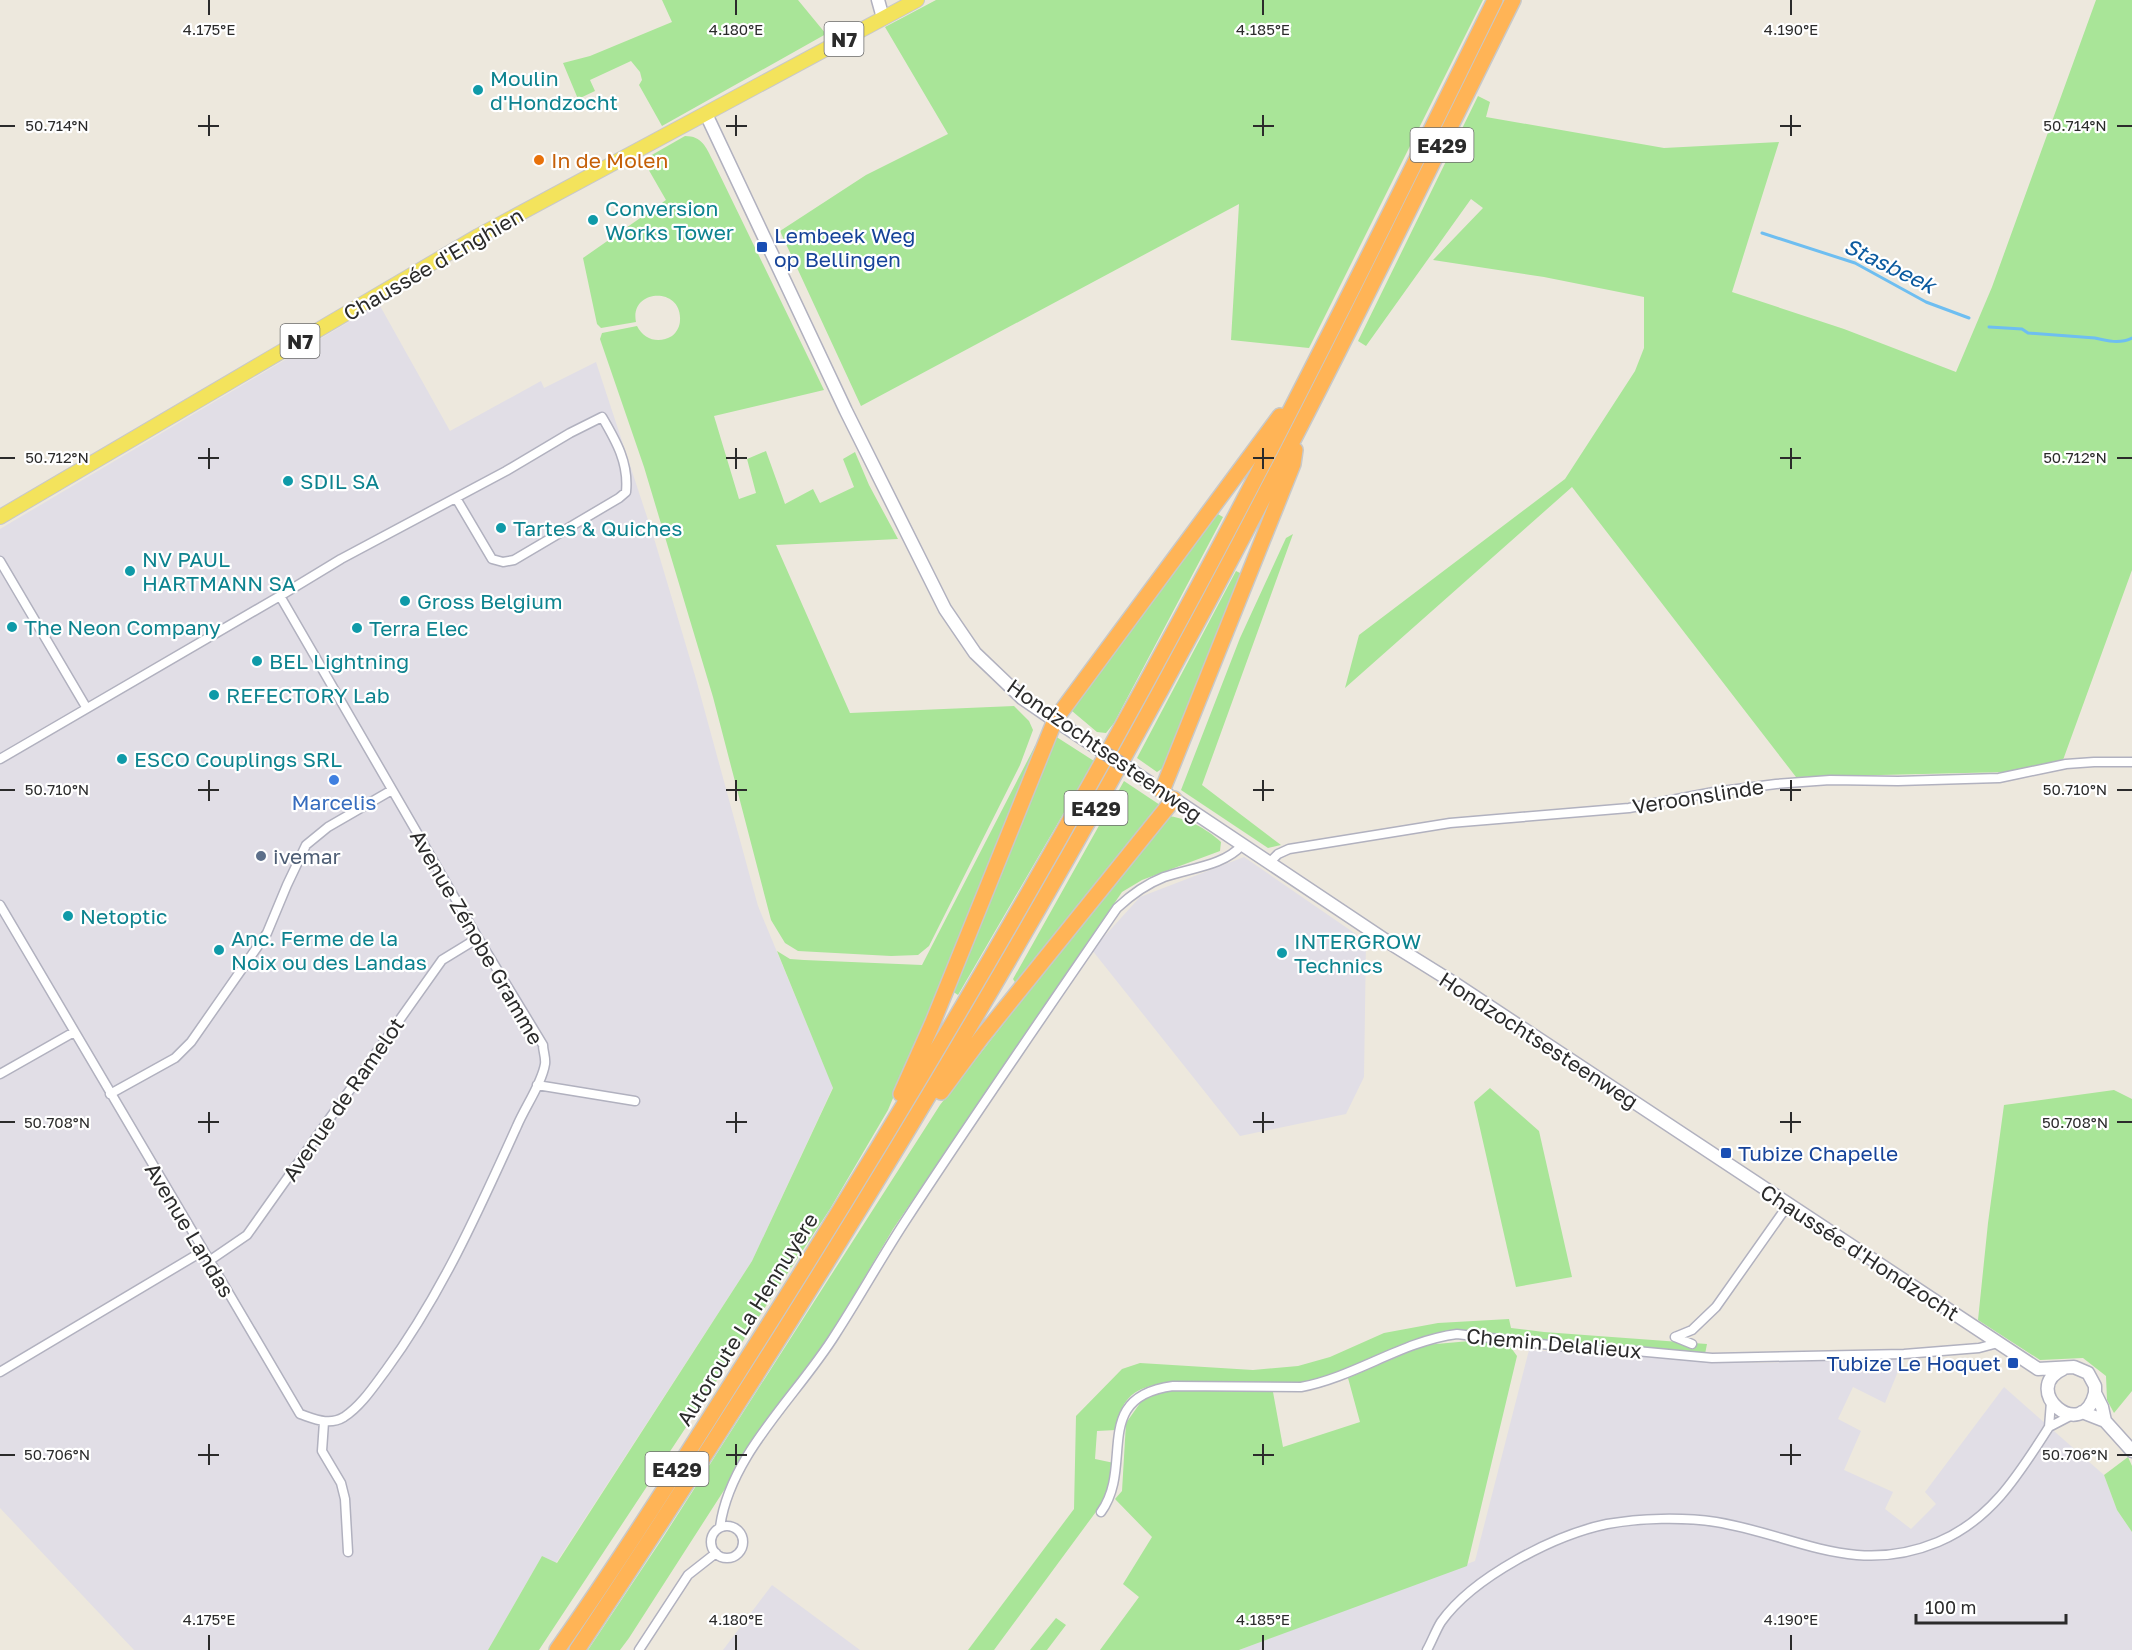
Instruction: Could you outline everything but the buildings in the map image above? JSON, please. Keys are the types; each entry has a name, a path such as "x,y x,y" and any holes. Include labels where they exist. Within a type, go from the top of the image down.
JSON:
{"highway":[{"name":"E429","path":"1300,393 1495,0"},
{"name":"E429","path":"880,1178 1004,968 1197,623 1299,431 1513,0"},
{"path":"859,1182 868,1152 899,1099 933,1022 1059,723 1273,425 1300,393"},
{"name":"Autoroute La Hennuyère","path":"557,1650 677,1470 859,1182 997,949 1092,782 1300,393"},
{"path":"880,1178 1162,791 1293,464 1299,431"},
{"name":"Autoroute La Hennuyère","path":"577,1650 801,1305 880,1178"}],"main road":[{"path":"878,0 883,18"},
{"name":"N7","path":"706,114 917,0"},
{"name":"Chaussée d'Enghien","path":"0,517 478,236 706,114"},
{"name":"Hondzochtsesteenweg","path":"706,114 846,411 945,609 975,653 1022,698 1652,1114"},
{"name":"Chaussée d'Hondzocht","path":"1652,1114 2038,1369"},
{"path":"2105,1421 2078,1413 2061,1412 2050,1396 2038,1369 2074,1367 2088,1373 2095,1386 2105,1421 2132,1451"},
{"path":"2050,1396 2053,1377 2063,1369"},
{"path":"2078,1413 2090,1407 2096,1393"}],"street":[{"path":"0,759 391,531 506,471 602,417 615,440 628,475 626,492 619,498 514,560 503,562 492,559 456,498"},
{"path":"0,561 86,707"},
{"name":"Avenue Zénobe Gramme","path":"280,596 543,1046 545,1063 537,1085 456,1255 408,1338 372,1388 352,1411 341,1419 324,1422"},
{"name":"Veroonslinde","path":"1269,863 1278,854 1288,849 1450,824 1629,808 1714,792 1776,784 1830,780 1898,781 1999,778 2066,764 2132,762"},
{"path":"110,1094 175,1058 191,1042 267,933 306,845 348,814 392,790"},
{"path":"720,1527 730,1526 742,1534 744,1544 735,1556 725,1558 716,1553 711,1545 712,1537 720,1527 731,1484 753,1447 834,1338 902,1226 982,1104 1117,908 1136,891 1163,878 1221,860 1236,852 1242,845"},
{"name":"Avenue Landas","path":"0,905 300,1414 324,1422"},
{"name":"Avenue de Ramelot","path":"209,1261 247,1235 442,960 478,938"},
{"path":"0,1074 74,1032"},
{"path":"537,1085 635,1101"},
{"path":"1692,1344 1675,1337 1692,1330 1716,1307 1788,1205"},
{"path":"0,1372 203,1251"},
{"name":"Chemin Delalieux","path":"1101,1512 1113,1488 1121,1421 1129,1406 1142,1394 1160,1388 1173,1386 1301,1387 1320,1383 1408,1346 1445,1335 1457,1334 1547,1345 1712,1358 1904,1354 1979,1348 1998,1343"},
{"path":"2049,1427 2050,1396"},
{"path":"1427,1650 1441,1622 1460,1600 1482,1581 1553,1542 1607,1524 1658,1519 1716,1522 1854,1556 1899,1554 1936,1543 1965,1528 1997,1502 2049,1427 2078,1413"},
{"path":"324,1422 322,1451 341,1483 345,1499 348,1552"},
{"path":"639,1650 688,1575 716,1553"}],"shaded area":[{"path":"379,304 450,431 541,381 544,388 596,362 653,535 696,679 758,906 833,1087 752,1261 556,1563 542,1556 488,1650 134,1650 0,1508 0,529"},
{"path":"1244,857 1366,941 1364,1077 1346,1114 1240,1136 1092,950 1140,897"},
{"path":"1529,1350 1760,1363 1904,1357 1885,1403 1853,1387 1838,1419 1861,1431 1844,1470 1893,1492 1885,1509 1911,1529 1936,1504 1925,1492 2004,1387 2104,1475 2117,1510 2132,1532 2132,1650 1239,1650 1475,1561"},
{"path":"772,1585 860,1650 723,1650"}],"green space":[{"path":"662,0 798,0 826,34 662,126 639,85 642,80 640,72 631,61 590,80 595,91 578,99 563,63 590,56 672,22"},
{"path":"936,0 1483,0 1309,348 1231,340 1239,204 861,406 780,231 866,175 948,134 885,27"},
{"path":"2096,0 2132,0 2132,570 2063,760 2007,772 1796,777 1572,487 1345,688 1359,635 1565,479 1635,371 1644,348 1644,297 1544,277 1433,260 1483,208 1471,199 1366,346 1358,341 1478,96 1490,102 1486,117 1664,148 1779,142 1732,292 1844,329 1956,372 1992,287"},
{"path":"685,136 696,138 708,151 824,390 714,416 739,499 756,493 747,459 766,451 785,504 813,489 820,503 854,487 843,459 855,452 869,485 898,539 776,545 850,713 1014,706 1029,721 1033,730 1020,765 929,946 918,955 891,956 798,951 785,943 771,920 713,697 644,467 600,339 602,333 637,326 644,335 662,340 672,336 679,327 678,309 673,301 656,296 640,303 636,311 636,322 601,328 597,324 583,258 666,200 643,160"},
{"path":"1216,513 1223,517 1114,723 1106,733 1097,732 1072,711 1073,703"},
{"path":"1293,534 1202,785 1281,845 1268,848 1181,790 1240,638 1286,538"},
{"path":"1236,571 1242,574 1166,766 1157,772 1137,758"},
{"path":"1055,736 1094,761 958,995 952,991"},
{"path":"1035,746 1040,747 888,1110 830,1209 539,1650 488,1650 542,1556 557,1563 752,1261 833,1088 777,951 790,959 922,965"},
{"path":"1124,781 1160,805 1018,987 1013,979"},
{"path":"1166,816 1196,824 1221,842 1220,851 1142,880 1122,892 893,1229 837,1324 748,1453 629,1638 620,1650 588,1650 664,1536 940,1105"},
{"path":"1490,1088 1539,1131 1572,1277 1516,1287 1474,1102"},
{"path":"2114,1090 2132,1099 2132,1391 2114,1413 2107,1400 2106,1376 2083,1358 2040,1360 1978,1320 2004,1105"},
{"path":"1509,1319 1511,1328 1707,1344 1705,1354 1440,1334 1320,1380 1238,1387 1154,1385 1145,1388 1127,1400 1120,1413 1116,1430 1097,1431 1095,1459 1114,1463 1111,1488 1101,1505 994,1650 968,1650 1074,1509 1076,1416 1122,1369 1140,1363 1253,1370 1298,1366 1330,1357 1384,1333 1438,1323"},
{"path":"1481,1340 1509,1345 1517,1356 1467,1566 1239,1650 1100,1650 1139,1597 1123,1584 1152,1537 1115,1499 1122,1491 1126,1423 1143,1399 1169,1390 1273,1392 1283,1447 1360,1422 1348,1378 1425,1345"},
{"path":"2128,1457 2132,1466 2132,1532 2117,1510 2104,1475"},
{"path":"1056,1618 1066,1625 1047,1650 1030,1650"}],"waterway":[{"name":"Stasbeek","path":"1762,233 1855,263 1926,302 1969,318"},
{"name":"Stasbeek","path":"1989,327 2114,341 2132,338"}],"place":[{"name":"Moulin d'Hondzocht","path":"478,90"},
{"name":"In de Molen","path":"539,160"},
{"name":"Conversion Works Tower","path":"593,220"},
{"name":"Lembeek Weg op Bellingen","path":"762,247"},
{"name":"SDIL SA","path":"288,481"},
{"name":"Tartes & Quiches","path":"501,528"},
{"name":"NV PAUL HARTMANN SA","path":"130,571"},
{"name":"Gross Belgium","path":"405,601"},
{"name":"The Neon Company","path":"12,627"},
{"name":"Terra Elec","path":"357,628"},
{"name":"BEL Lightning","path":"257,661"},
{"name":"REFECTORY Lab","path":"214,695"},
{"name":"ESCO Couplings SRL","path":"122,759"},
{"name":"Marcelis","path":"334,780"},
{"name":"ivemar","path":"261,856"},
{"name":"Netoptic","path":"68,916"},
{"name":"Anc. Ferme de la Noix ou des Landas","path":"219,950"},
{"name":"INTERGROW Technics","path":"1282,953"},
{"name":"Tubize Chapelle","path":"1726,1153"},
{"name":"Tubize Le Hoquet","path":"2013,1363"}]}
